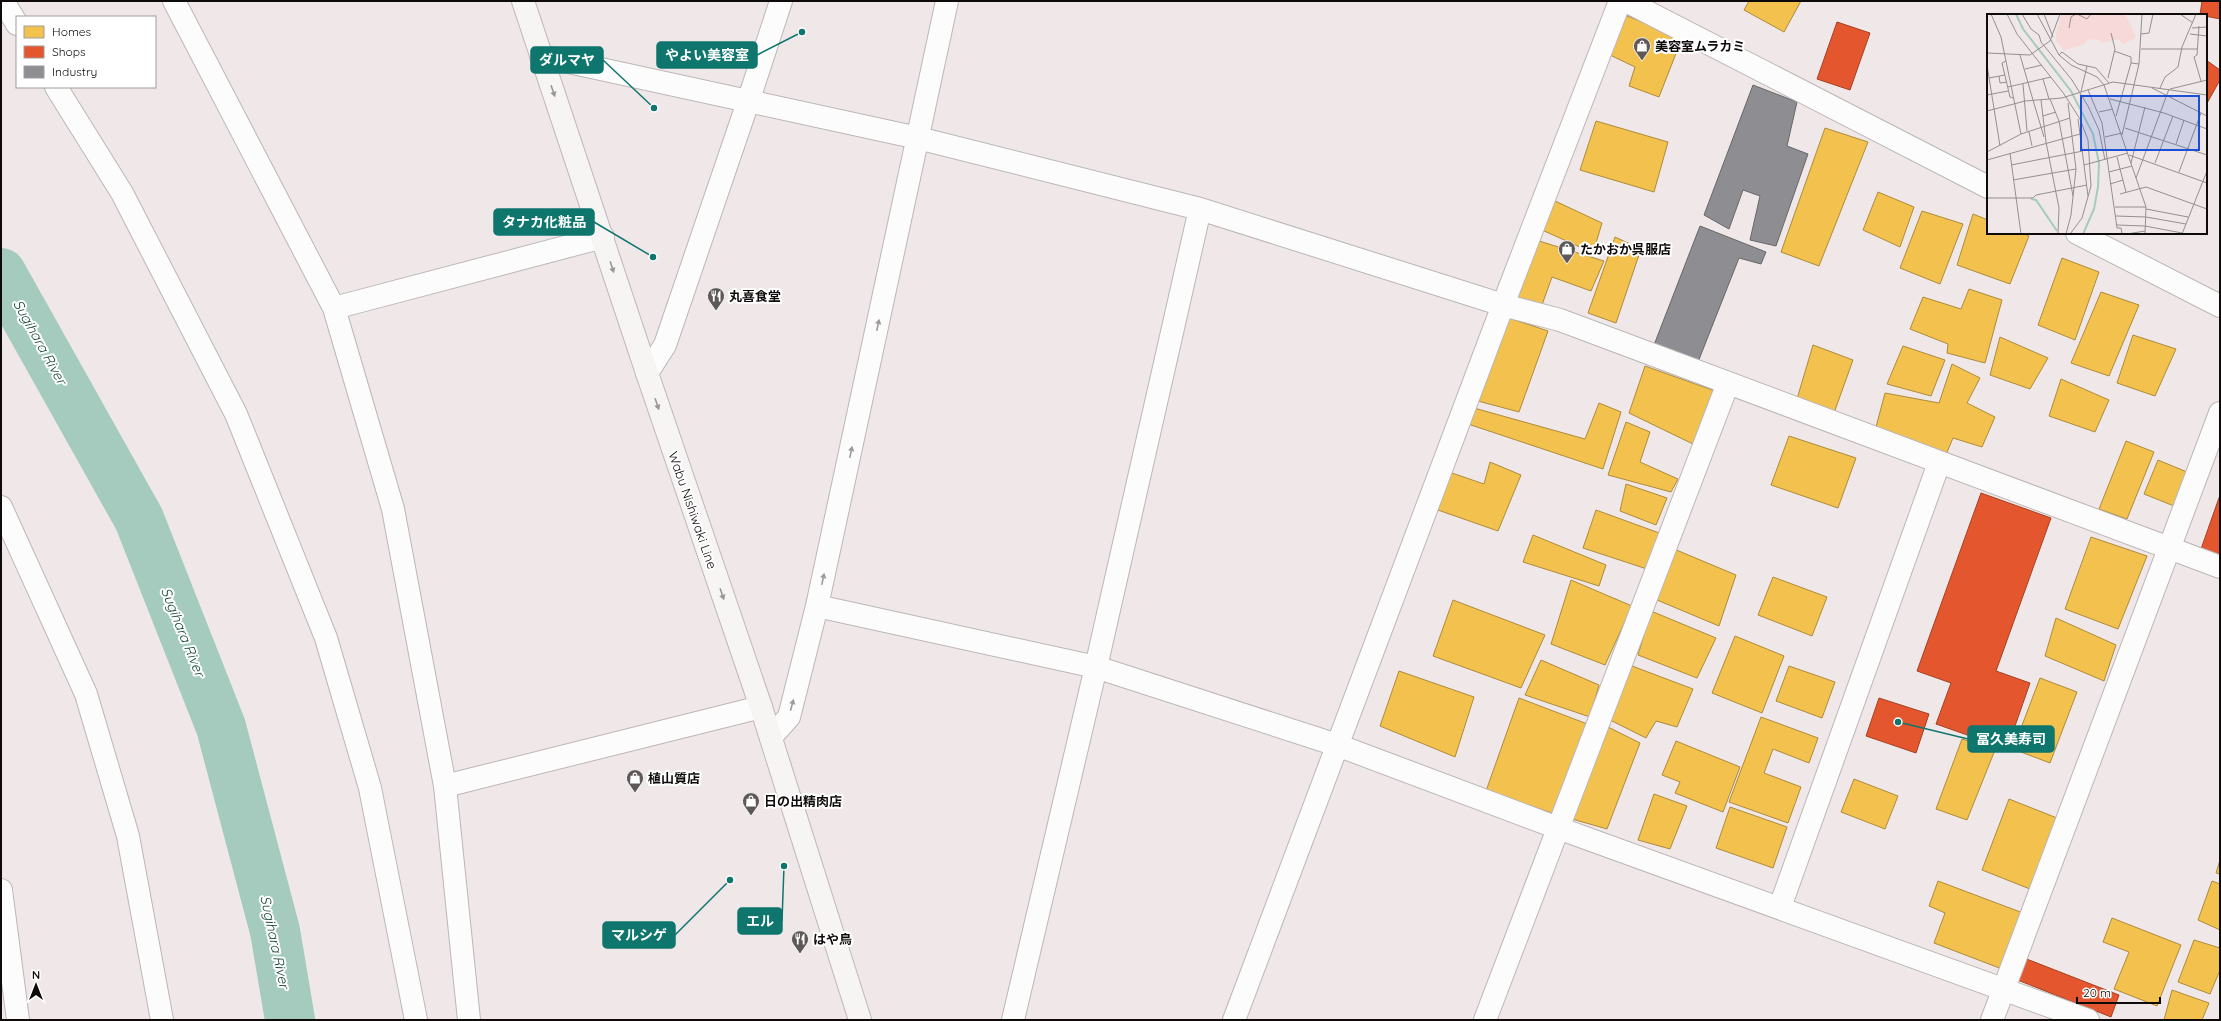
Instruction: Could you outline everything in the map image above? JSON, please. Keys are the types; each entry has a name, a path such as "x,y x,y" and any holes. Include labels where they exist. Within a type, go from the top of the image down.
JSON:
{"main road":[{"name":"Wabu Nishiwaki Line","path":"523,1 647,373 771,737 860,1020"}],"street":[{"path":"3,1 16,22"},
{"path":"174,1 334,308 393,509 445,786 469,1020"},
{"path":"647,373 665,345 748,102 780,1"},
{"path":"771,737 788,717 817,606 947,1"},
{"path":"1234,1020 1503,305 1620,1"},
{"path":"1626,1 1987,186"},
{"path":"541,56 918,138 1200,209 1503,305 1560,320 2220,567"},
{"path":"57,88 122,193 236,414 326,638 370,788 416,1020"},
{"path":"1013,1020 1096,667 1200,209"},
{"path":"2079,234 2220,306"},
{"path":"334,308 602,237"},
{"path":"1486,1020 1728,383"},
{"path":"1992,1020 2168,548 2220,413"},
{"path":"1780,907 1939,463"},
{"path":"1,507 86,694 128,836 162,1020"},
{"path":"817,606 1096,667 1337,745 1558,828 1780,907 2088,1020"},
{"path":"445,786 761,707"},
{"path":"1,890 18,1020"}],"building: Homes":[{"path":"1749,1 1801,1 1784,32 1744,10"},
{"path":"1625,15 1682,38 1659,97 1629,86 1635,67 1610,55"},
{"path":"1596,121 1668,142 1654,192 1580,170"},
{"path":"1825,128 1868,142 1819,266 1781,252"},
{"path":"1878,192 1914,207 1900,247 1863,230"},
{"path":"1555,201 1602,223 1593,253 1542,230"},
{"path":"1922,211 1963,224 1940,284 1900,268"},
{"path":"1973,214 1987,220 1987,234 2024,234 2029,236 2010,284 1957,265"},
{"path":"1615,237 1641,249 1616,323 1588,313"},
{"path":"1539,241 1604,261 1591,291 1552,277 1542,305 1512,299"},
{"path":"2062,258 2099,272 2075,340 2038,325"},
{"path":"1969,289 2002,300 1985,363 1947,353 1948,344 1910,329 1923,297 1961,309"},
{"path":"2101,292 2139,305 2109,376 2071,363"},
{"path":"1509,318 1548,331 1519,412 1478,401"},
{"path":"2133,335 2176,349 2155,396 2117,383"},
{"path":"2000,337 2048,358 2030,389 1990,375"},
{"path":"1813,345 1853,360 1834,413 1797,399"},
{"path":"1903,346 1945,360 1931,396 1887,384"},
{"path":"1952,364 1980,378 1967,403 1995,417 1982,447 1953,438 1945,457 1876,427 1885,393 1939,403"},
{"path":"1645,366 1715,391 1695,445 1629,413"},
{"path":"2061,379 2109,400 2095,432 2049,416"},
{"path":"1599,403 1621,412 1603,469 1468,424 1474,408 1585,439"},
{"path":"1626,422 1650,432 1640,462 1678,479 1671,492 1608,475"},
{"path":"1789,436 1856,458 1838,508 1771,485"},
{"path":"2126,441 2154,452 2127,519 2099,509"},
{"path":"2158,460 2187,472 2174,506 2144,494"},
{"path":"1490,462 1521,475 1498,531 1435,509 1449,472 1484,484"},
{"path":"1626,484 1667,498 1656,525 1620,511"},
{"path":"1596,510 1662,534 1650,570 1583,548"},
{"path":"1533,535 1606,565 1599,586 1523,562"},
{"path":"2091,537 2147,556 2118,629 2065,609"},
{"path":"1674,549 1736,575 1719,626 1657,600"},
{"path":"1773,577 1827,597 1812,636 1758,615"},
{"path":"1571,580 1632,606 1605,665 1551,644"},
{"path":"1453,600 1545,635 1521,688 1433,656"},
{"path":"1651,611 1716,638 1697,678 1638,655"},
{"path":"2056,618 2116,645 2104,681 2045,656"},
{"path":"1735,636 1784,656 1762,713 1712,693"},
{"path":"1541,660 1599,685 1590,717 1525,695"},
{"path":"1632,666 1693,689 1677,727 1656,721 1646,738 1610,720"},
{"path":"1789,666 1835,682 1822,718 1776,701"},
{"path":"1399,671 1474,697 1455,757 1380,726"},
{"path":"2040,678 2077,692 2050,763 2013,749"},
{"path":"1519,698 1590,725 1555,814 1486,791"},
{"path":"1761,717 1818,738 1809,763 1773,749 1764,773 1801,787 1788,823 1729,802"},
{"path":"1606,726 1640,743 1607,829 1572,819"},
{"path":"1962,739 1995,750 1967,820 1936,809"},
{"path":"1676,741 1740,767 1723,812 1675,793 1680,782 1662,775"},
{"path":"1854,779 1898,796 1885,829 1841,812"},
{"path":"1654,794 1687,806 1670,849 1638,840"},
{"path":"2009,799 2057,818 2030,889 1982,870"},
{"path":"1730,807 1787,827 1773,868 1716,848"},
{"path":"2220,860 2220,874 2216,873"},
{"path":"1938,881 2023,913 2002,969 1934,943 1945,913 1929,906"},
{"path":"2212,881 2220,884 2220,930 2198,920"},
{"path":"2112,918 2181,945 2157,1006 2114,989 2129,952 2103,942"},
{"path":"2194,940 2220,948 2220,970 2210,994 2178,982"},
{"path":"2172,990 2209,1003 2202,1020 2164,1020"}],"building: Shops":[{"path":"2202,1 2220,1 2220,19 2207,16 2207,14 2200,14"},
{"path":"1837,22 1870,33 1850,90 1817,79"},
{"path":"2207,61 2220,70 2220,80 2207,103"},
{"path":"1981,493 2051,518 1996,671 2030,683 2007,749 1936,724 1951,683 1917,671"},
{"path":"2220,495 2220,556 2201,549"},
{"path":"1879,698 1929,714 1916,753 1866,736"},
{"path":"2024,958 2119,995 2111,1017 2015,979"}],"building: Industry":[{"path":"1753,85 1797,102 1787,146 1808,154 1776,246 1750,240 1760,196 1743,190 1729,229 1704,215"},
{"path":"1700,226 1766,252 1761,264 1739,258 1698,362 1654,345"}],"waterway":[{"name":"Sugihara River","path":"1,273 139,519 221,727 275,931 290,1020"}],"place":[{"name":"やよい美容室","path":"802,32"},
{"name":"美容室ムラカミ","path":"1642,61"},
{"name":"ダルマヤ","path":"654,108"},
{"name":"タナカ化粧品","path":"653,257"},
{"name":"たかおか呉服店","path":"1567,264"},
{"name":"丸喜食堂","path":"716,311"},
{"name":"冨久美寿司","path":"1898,722"},
{"name":"植山質店","path":"635,793"},
{"name":"日の出精肉店","path":"751,816"},
{"name":"エル","path":"784,866"},
{"name":"マルシゲ","path":"730,880"},
{"name":"はや鳥","path":"800,954"}]}
